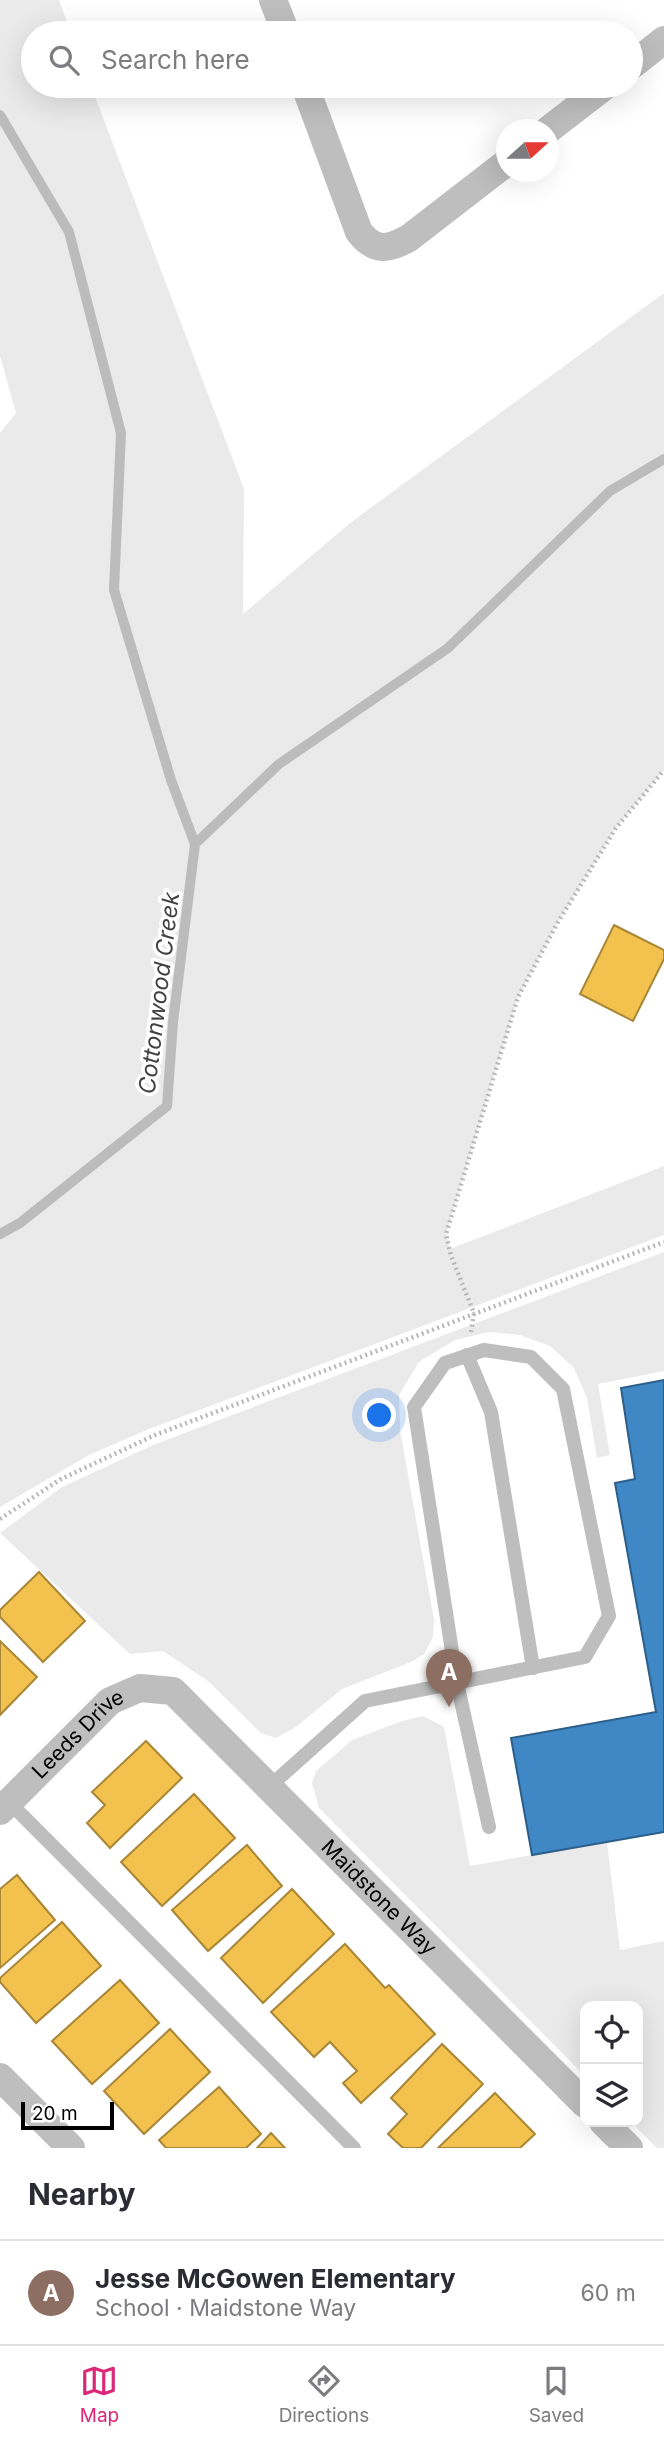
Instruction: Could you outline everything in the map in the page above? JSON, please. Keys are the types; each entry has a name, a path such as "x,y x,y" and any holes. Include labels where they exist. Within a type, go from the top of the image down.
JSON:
{"street":[{"path":"273,0 281,21"},
{"path":"643,57 664,40"},
{"path":"309,98 359,232 368,243 381,248 396,246 496,171"},
{"path":"559,122 589,98"},
{"name":"Leeds Drive","path":"4,1807 110,1701 140,1688 173,1691"},
{"name":"Maidstone Way","path":"173,1691 580,2099"},
{"path":"0,2077 71,2148"},
{"path":"608,2127 629,2148"}],"lane":[{"path":"269,1787 365,1701 457,1683 533,1668 585,1657 609,1616 563,1389 531,1357 484,1350 445,1363 414,1407 457,1683 489,1827"},
{"path":"467,1355 491,1412 533,1668"},
{"path":"4,1807 354,2148"}],"path":[{"path":"474,1313 451,1256 446,1234 518,998 558,922 616,828 664,769"},
{"path":"0,1519 61,1479 155,1435 664,1242"}],"shaded area":[{"path":"0,0 59,0 67,21 21,21 21,98 96,98 244,489 243,614 350,523 664,293 664,770 616,828 558,922 518,997 446,1234 450,1249 664,1166 664,1235 149,1429 89,1455 0,1507 0,433 16,413 0,356"},
{"path":"664,1252 664,1371 598,1384 610,1455 597,1458 587,1398 574,1368 550,1346 520,1335 489,1332 455,1340 419,1362 399,1395 400,1430 434,1620 433,1637 424,1654 411,1662 342,1689 296,1727 276,1738 261,1733 208,1681 163,1651 130,1654 0,1533 62,1487 153,1445"},
{"path":"423,1716 444,1727 470,1866 607,1842 620,1950 664,1941 664,2148 657,2148 636,2127 643,2127 643,2001 580,2001 580,2071 319,1808 312,1783 316,1771 352,1740"}],"building: Homes":[{"path":"614,925 664,950 664,959 633,1021 580,994"},
{"path":"39,1572 85,1621 43,1662 0,1617 0,1610"},
{"path":"0,1641 37,1677 0,1715"},
{"path":"146,1741 182,1778 110,1848 87,1823 105,1805 92,1792"},
{"path":"194,1794 235,1838 162,1906 121,1862"},
{"path":"247,1845 282,1886 208,1951 172,1910"},
{"path":"17,1875 55,1920 0,1968 0,1889"},
{"path":"292,1889 334,1934 263,2003 221,1958"},
{"path":"62,1922 101,1966 36,2023 0,1982 0,1978"},
{"path":"345,1944 385,1988 389,1985 435,2034 361,2103 343,2083 357,2071 330,2042 314,2057 271,2012"},
{"path":"120,1980 159,2023 92,2084 52,2041"},
{"path":"170,2029 210,2072 144,2134 104,2091"},
{"path":"442,2044 483,2084 421,2148 403,2148 388,2134 407,2114 391,2098"},
{"path":"219,2087 261,2134 246,2148 166,2148 159,2140"},
{"path":"495,2093 535,2134 520,2148 438,2148"},
{"path":"271,2133 285,2148 257,2148"}],"building: Schools":[{"path":"664,1380 664,1832 532,1855 511,1738 656,1712 615,1483 635,1479 621,1388"}],"waterway":[{"name":"Cottonwood Creek","path":"0,115 69,232 121,433 114,590 171,780 195,844 173,1022 167,1106 20,1223 0,1234"},
{"path":"195,844 279,764 448,648 610,491 664,459"}],"place":[{"name":"Jesse McGowen Elementary","path":"449,1707"}]}
